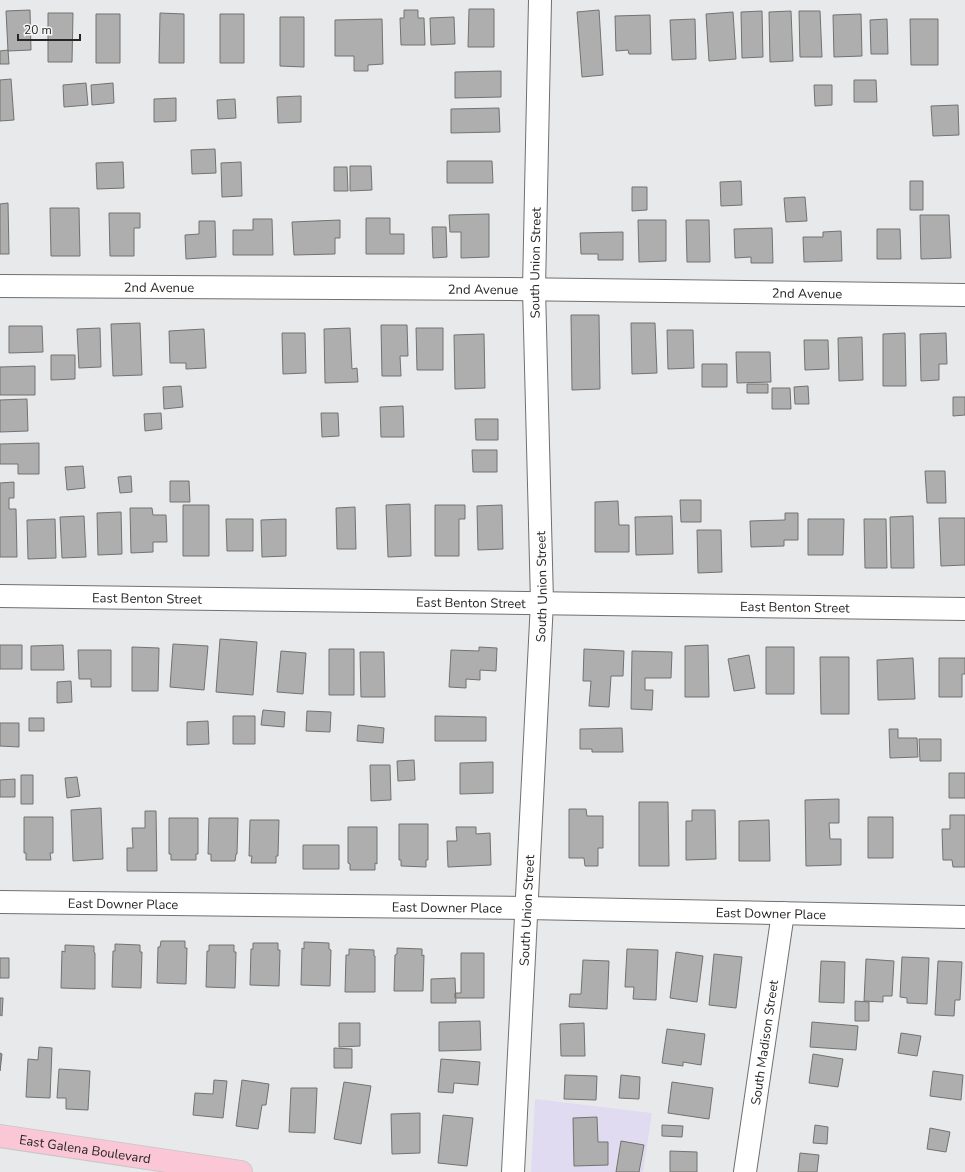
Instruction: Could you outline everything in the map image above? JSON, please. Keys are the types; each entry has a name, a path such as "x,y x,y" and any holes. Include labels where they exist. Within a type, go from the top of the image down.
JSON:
{"main road":[{"name":"East Galena Boulevard","path":"0,1136 234,1171"}],"street":[{"name":"South Union Street","path":"513,1172 542,602 534,290 540,0"},
{"name":"2nd Avenue","path":"0,286 965,295"},
{"name":"East Benton Street","path":"0,596 542,602 965,609"},
{"name":"East Downer Place","path":"0,902 527,908 965,917"},
{"name":"South Madison Street","path":"745,1172 783,913"}],"shaded area":[{"path":"535,1099 652,1113 643,1172 531,1172"}],"building":[{"path":"469,9 494,9 494,47 468,47"},
{"path":"30,10 31,50 8,51 6,11"},
{"path":"404,10 418,10 418,18 424,18 425,45 401,45 400,18 404,18"},
{"path":"599,10 603,75 582,77 577,12"},
{"path":"762,11 763,57 742,58 741,12"},
{"path":"791,11 793,61 770,62 769,12"},
{"path":"799,11 820,11 822,57 800,57"},
{"path":"733,12 736,59 709,61 706,14"},
{"path":"48,13 73,13 72,62 48,62"},
{"path":"160,13 184,14 184,63 159,63"},
{"path":"96,14 120,14 120,63 96,63"},
{"path":"220,14 244,14 244,63 220,63"},
{"path":"861,14 862,56 834,57 833,15"},
{"path":"650,15 651,54 629,54 628,50 616,51 615,16"},
{"path":"280,17 304,17 304,67 280,66"},
{"path":"454,17 455,44 431,45 430,18"},
{"path":"382,19 383,64 368,65 368,71 354,71 354,56 335,56 335,20"},
{"path":"695,19 696,59 672,60 670,20"},
{"path":"887,19 888,54 871,54 870,20"},
{"path":"910,19 938,19 938,65 911,65"},
{"path":"8,50 9,64 0,64 0,51"},
{"path":"501,71 501,97 455,98 455,72"},
{"path":"11,79 14,120 0,121 0,80"},
{"path":"854,80 876,80 877,102 854,102"},
{"path":"86,83 88,105 64,107 63,85"},
{"path":"113,83 114,103 92,105 91,85"},
{"path":"814,85 832,85 832,105 815,106"},
{"path":"301,96 301,122 278,123 277,97"},
{"path":"176,98 176,121 154,122 154,99"},
{"path":"235,99 236,118 218,119 217,100"},
{"path":"958,105 959,135 933,136 931,106"},
{"path":"499,108 500,132 451,133 451,109"},
{"path":"215,149 216,173 192,174 191,150"},
{"path":"447,161 492,161 493,183 447,183"},
{"path":"123,162 124,188 97,189 96,163"},
{"path":"241,162 242,196 222,197 221,163"},
{"path":"350,166 371,166 372,190 350,191"},
{"path":"334,167 347,167 348,191 334,191"},
{"path":"741,181 742,205 721,206 720,182"},
{"path":"910,181 923,181 923,210 910,210"},
{"path":"632,187 647,187 647,210 632,211"},
{"path":"805,197 807,221 786,222 784,198"},
{"path":"8,203 9,254 0,254 0,204"},
{"path":"50,208 79,208 80,256 51,256"},
{"path":"109,213 140,213 140,228 134,228 134,256 110,256"},
{"path":"489,214 489,257 461,258 461,232 450,232 449,215"},
{"path":"920,215 949,215 951,258 921,259"},
{"path":"366,218 390,218 390,234 404,234 404,254 366,254"},
{"path":"253,219 272,219 273,255 233,255 233,230 253,230"},
{"path":"340,220 340,238 335,238 335,254 294,255 292,222"},
{"path":"638,220 666,220 666,261 639,262"},
{"path":"686,220 709,220 710,262 687,262"},
{"path":"199,221 215,221 216,257 186,259 185,235 199,234"},
{"path":"432,227 446,227 447,257 433,258"},
{"path":"772,228 773,263 751,263 751,257 735,258 734,229"},
{"path":"877,229 900,229 901,259 877,259"},
{"path":"841,231 842,261 804,262 803,237 823,237 823,232"},
{"path":"623,232 623,260 598,260 598,254 581,254 580,233"},
{"path":"571,315 599,315 600,389 572,390"},
{"path":"140,323 142,375 113,376 111,324"},
{"path":"631,323 655,323 657,373 632,374"},
{"path":"381,325 407,325 408,356 400,356 401,376 382,376"},
{"path":"9,326 42,326 43,352 9,353"},
{"path":"100,328 101,367 79,368 77,329"},
{"path":"350,328 352,369 357,368 358,382 325,383 324,329"},
{"path":"416,328 443,328 443,370 417,370"},
{"path":"204,329 206,368 186,369 186,363 170,363 169,331"},
{"path":"667,330 693,330 694,368 668,369"},
{"path":"282,333 305,333 306,373 283,374"},
{"path":"905,333 906,386 883,386 883,334"},
{"path":"946,333 947,364 939,364 939,380 921,381 920,334"},
{"path":"484,334 485,388 455,389 454,335"},
{"path":"862,337 863,380 839,381 838,338"},
{"path":"804,340 828,340 829,369 805,370"},
{"path":"736,352 770,352 771,382 737,383"},
{"path":"51,355 75,355 75,379 51,380"},
{"path":"702,364 727,364 727,387 702,387"},
{"path":"35,366 35,395 0,395 0,367"},
{"path":"747,384 768,384 768,393 747,393"},
{"path":"181,386 183,407 164,409 163,387"},
{"path":"808,386 809,404 795,404 794,387"},
{"path":"772,388 790,388 791,409 772,409"},
{"path":"953,397 965,397 965,415 953,416"},
{"path":"27,399 28,431 0,432 0,400"},
{"path":"403,406 404,437 381,437 380,407"},
{"path":"161,413 162,429 145,431 144,414"},
{"path":"321,413 338,413 339,436 322,437"},
{"path":"475,419 498,419 498,440 476,440"},
{"path":"39,443 39,474 18,474 18,464 0,464 0,444"},
{"path":"472,450 497,450 497,472 473,472"},
{"path":"83,466 85,488 67,490 65,467"},
{"path":"925,471 945,471 946,503 927,503"},
{"path":"131,476 132,492 120,493 118,477"},
{"path":"170,481 189,481 190,502 170,502"},
{"path":"14,482 14,498 9,498 9,509 16,509 17,557 0,557 0,483"},
{"path":"680,500 701,500 701,522 681,522"},
{"path":"618,501 619,525 629,525 629,552 595,552 595,502"},
{"path":"410,504 411,556 388,557 386,505"},
{"path":"183,505 209,505 209,556 183,556"},
{"path":"435,505 465,505 465,519 459,519 459,556 435,556"},
{"path":"502,505 503,549 478,550 477,506"},
{"path":"355,507 356,549 337,549 336,508"},
{"path":"130,508 152,508 153,515 166,515 167,542 153,542 153,552 131,553"},
{"path":"121,512 122,554 98,555 97,513"},
{"path":"785,513 798,513 798,540 784,540 784,546 751,547 750,521 785,520"},
{"path":"84,516 86,557 62,558 60,517"},
{"path":"672,516 673,554 636,555 635,517"},
{"path":"913,516 914,568 891,568 890,517"},
{"path":"939,518 965,518 965,565 941,566"},
{"path":"55,519 56,558 28,559 27,520"},
{"path":"226,519 253,519 253,551 227,551"},
{"path":"286,519 286,556 262,557 261,520"},
{"path":"808,519 844,519 843,555 808,555"},
{"path":"864,519 886,519 887,568 865,568"},
{"path":"697,530 721,530 722,572 698,573"},
{"path":"220,639 257,642 253,695 216,692"},
{"path":"173,644 208,646 204,690 170,687"},
{"path":"0,645 22,645 22,669 0,669"},
{"path":"63,645 64,670 31,670 31,646"},
{"path":"708,645 709,697 685,697 685,646"},
{"path":"132,647 159,648 158,691 132,691"},
{"path":"479,647 497,648 496,671 480,670 480,680 466,679 466,688 449,687 451,650 479,651"},
{"path":"766,647 794,647 794,694 766,694"},
{"path":"329,649 354,649 354,695 329,695"},
{"path":"584,649 624,651 623,676 611,676 609,707 589,706 591,681 583,681"},
{"path":"78,650 111,650 111,687 91,687 91,679 79,679"},
{"path":"281,651 306,653 303,694 277,692"},
{"path":"632,651 672,652 671,678 645,678 645,690 653,690 652,710 631,709"},
{"path":"360,652 384,652 385,697 361,697"},
{"path":"749,655 755,688 734,691 728,659"},
{"path":"820,657 849,657 849,714 821,714"},
{"path":"913,658 915,699 878,700 877,660"},
{"path":"939,658 965,658 965,674 962,674 962,697 939,697"},
{"path":"71,681 72,702 57,703 57,682"},
{"path":"263,710 285,712 284,727 261,725"},
{"path":"307,711 331,712 330,732 306,731"},
{"path":"233,716 255,716 255,744 233,744"},
{"path":"435,716 486,717 486,741 435,741"},
{"path":"29,718 44,718 44,731 29,731"},
{"path":"208,721 209,744 187,745 187,722"},
{"path":"0,723 19,723 19,747 0,746"},
{"path":"358,725 384,728 383,743 357,741"},
{"path":"622,728 623,752 592,752 592,749 580,749 580,729"},
{"path":"889,729 898,729 898,738 917,738 918,757 890,758"},
{"path":"919,739 941,739 941,761 920,761"},
{"path":"414,760 415,780 398,781 397,761"},
{"path":"493,762 493,793 460,794 460,763"},
{"path":"370,765 390,765 391,800 371,801"},
{"path":"949,773 965,773 965,798 949,798"},
{"path":"21,775 33,775 33,804 21,804"},
{"path":"77,777 80,796 67,798 65,778"},
{"path":"15,779 15,797 0,797 0,780"},
{"path":"839,799 839,823 829,823 830,839 841,839 841,865 806,866 805,800"},
{"path":"639,802 668,802 669,866 639,866"},
{"path":"101,808 103,859 73,861 71,810"},
{"path":"569,809 586,809 587,816 603,816 603,848 598,848 598,866 585,866 584,858 569,858"},
{"path":"692,810 715,810 716,859 686,860 686,821 692,821"},
{"path":"145,811 156,811 157,871 127,871 127,848 133,848 132,828 145,828"},
{"path":"950,815 965,815 965,867 953,867 952,860 943,860 942,829 950,829"},
{"path":"24,817 53,817 53,853 50,853 51,860 26,860 26,853 24,853"},
{"path":"868,817 893,817 893,858 868,858"},
{"path":"169,818 198,818 198,854 196,854 196,860 171,860 171,854 169,854"},
{"path":"209,818 238,818 237,854 235,861 211,861 211,854 208,854"},
{"path":"250,820 279,820 278,856 276,856 276,863 251,863 252,856 249,856"},
{"path":"769,820 770,861 739,861 739,821"},
{"path":"399,824 428,824 428,860 426,860 426,867 401,866 401,860 399,860"},
{"path":"348,827 377,827 377,864 375,863 375,870 350,870 350,864 348,863"},
{"path":"456,827 476,827 476,834 490,833 491,865 448,867 447,841 457,841"},
{"path":"303,845 339,845 339,869 303,869"},
{"path":"161,941 185,941 185,948 187,948 186,984 157,983 158,947 160,947"},
{"path":"304,942 329,943 329,949 331,950 330,986 301,985 302,948 304,949"},
{"path":"253,943 278,943 278,950 280,950 279,986 250,985 251,949 253,949"},
{"path":"115,944 140,945 140,952 142,952 141,988 112,987 113,951 115,951"},
{"path":"65,945 94,946 95,989 61,988 62,951 65,952"},
{"path":"209,945 234,945 234,952 236,952 235,988 206,987 207,951 209,951"},
{"path":"397,948 422,949 422,956 424,955 423,991 394,991 395,955 397,954"},
{"path":"349,949 374,950 375,992 345,992 346,955 349,955"},
{"path":"627,949 658,950 656,1000 633,999 634,987 625,987"},
{"path":"676,952 703,956 697,1002 670,998"},
{"path":"461,953 484,953 484,998 455,998 455,993 461,993"},
{"path":"714,954 742,957 736,1008 709,1005"},
{"path":"902,957 929,958 927,1004 907,1003 907,998 900,997"},
{"path":"0,958 9,958 9,978 0,978"},
{"path":"866,959 894,961 892,996 883,996 883,1002 864,1001"},
{"path":"583,960 609,961 607,1009 569,1007 570,994 581,994"},
{"path":"821,961 845,962 844,1003 819,1002"},
{"path":"938,961 962,962 960,1000 955,1000 954,1016 935,1015"},
{"path":"455,978 456,1003 431,1003 431,979"},
{"path":"0,998 3,998 2,1016 0,1015"},
{"path":"855,1001 869,1002 869,1021 855,1021"},
{"path":"480,1021 481,1050 439,1051 439,1022"},
{"path":"812,1022 858,1026 856,1050 810,1047"},
{"path":"339,1023 360,1023 360,1046 339,1047"},
{"path":"584,1023 585,1056 561,1056 560,1024"},
{"path":"667,1029 705,1034 701,1065 683,1062 683,1066 662,1063"},
{"path":"901,1033 921,1036 917,1056 898,1053"},
{"path":"39,1047 52,1048 50,1098 26,1097 28,1059 38,1060"},
{"path":"334,1048 352,1049 352,1068 334,1068"},
{"path":"0,1053 2,1054 0,1071"},
{"path":"813,1054 843,1059 838,1087 809,1083"},
{"path":"441,1059 480,1062 478,1085 454,1083 453,1093 438,1092"},
{"path":"59,1069 90,1071 88,1110 66,1109 66,1098 57,1098"},
{"path":"933,1071 963,1075 961,1100 930,1096"},
{"path":"565,1075 597,1076 596,1100 564,1099"},
{"path":"621,1075 640,1077 639,1099 619,1098"},
{"path":"214,1080 227,1081 223,1118 193,1115 195,1093 213,1094"},
{"path":"242,1080 269,1084 266,1105 262,1105 258,1129 236,1126"},
{"path":"344,1082 371,1086 361,1144 334,1139"},
{"path":"672,1082 713,1088 709,1119 668,1113"},
{"path":"291,1088 317,1088 315,1133 289,1132"},
{"path":"420,1113 420,1153 392,1154 391,1114"},
{"path":"443,1115 473,1118 467,1166 438,1163"},
{"path":"597,1117 598,1142 608,1142 608,1165 574,1166 573,1118"},
{"path":"662,1125 683,1126 682,1137 662,1136"},
{"path":"815,1125 828,1127 827,1144 813,1143"},
{"path":"930,1128 950,1132 946,1152 927,1149"},
{"path":"621,1141 644,1145 639,1172 616,1172"},
{"path":"670,1151 697,1152 697,1172 670,1172"},
{"path":"800,1153 819,1155 817,1172 798,1172"}]}
